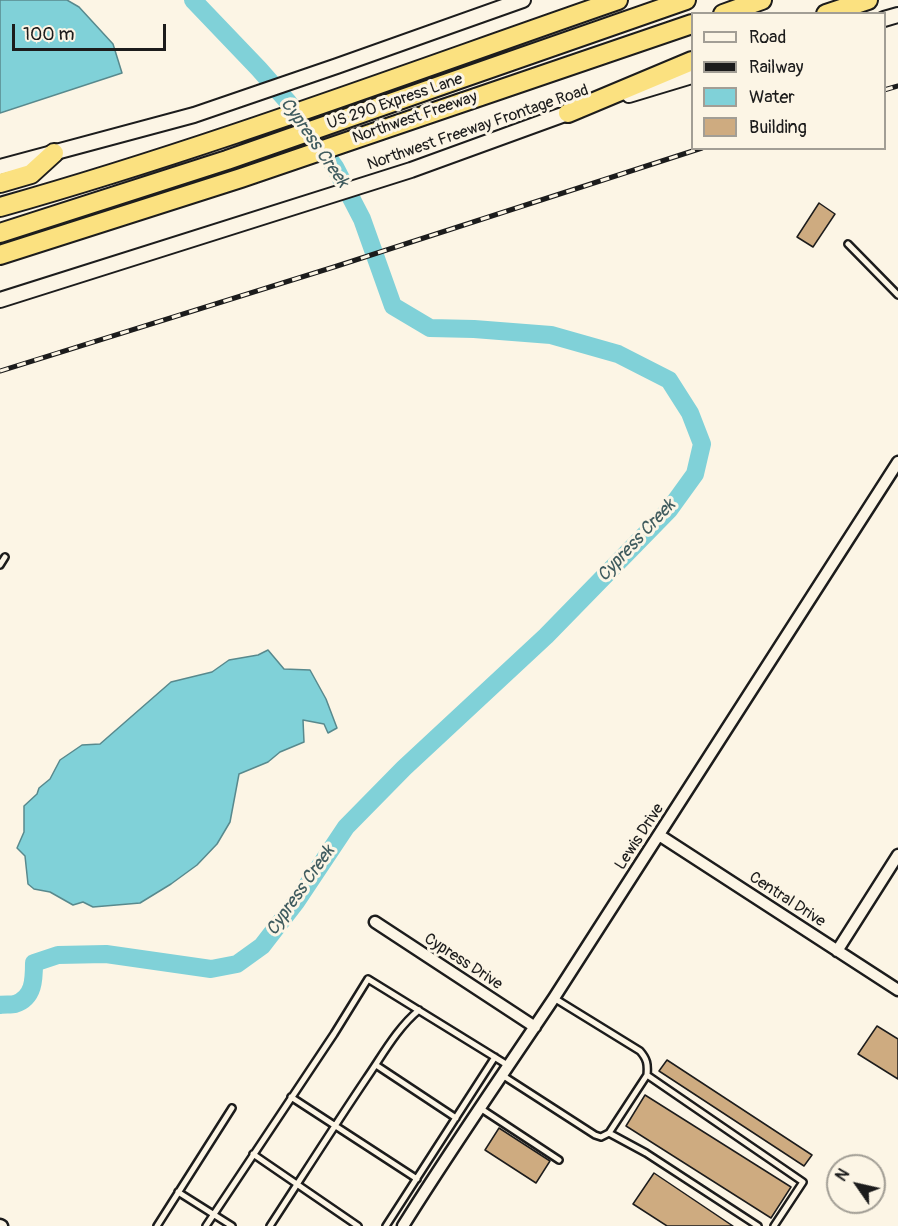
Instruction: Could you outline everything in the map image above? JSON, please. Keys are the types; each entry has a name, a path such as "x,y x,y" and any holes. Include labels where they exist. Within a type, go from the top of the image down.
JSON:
{"highway":[{"path":"0,207 216,140 618,0"},
{"name":"US 290 Express Lane","path":"0,233 227,160 686,0"},
{"path":"729,12 762,0"},
{"path":"832,12 868,0"},
{"name":"Northwest Freeway","path":"0,255 242,178 691,25"},
{"path":"568,113 691,62"},
{"path":"0,183 31,174 54,153"}],"main road":[{"path":"0,167 194,115 523,0"},
{"name":"Northwest Freeway Frontage Road","path":"0,300 411,170 568,113 691,77"}],"street":[{"name":"Lewis Drive","path":"403,1226 554,998 898,462"},
{"name":"Central Drive","path":"659,835 898,990"},
{"path":"837,951 898,855"},
{"name":"Cypress Drive","path":"375,922 535,1027"}],"lane":[{"path":"848,244 898,295"},
{"path":"0,565 5,557"},
{"path":"206,1226 369,979 495,1057 505,1070 595,1135 601,1137 609,1133 646,1075 648,1064 645,1056 554,998"},
{"path":"270,1226 376,1065 409,1018 419,1010"},
{"path":"386,1226 495,1057"},
{"path":"376,1065 456,1118"},
{"path":"646,1075 803,1182 774,1226"},
{"path":"291,1097 417,1179"},
{"path":"157,1226 232,1108"},
{"path":"480,1108 559,1160"},
{"path":"609,1133 646,1153 758,1226"},
{"path":"253,1154 358,1226"},
{"path":"178,1192 232,1226"}],"water":[{"path":"0,0 67,0 79,7 113,44 122,73 0,113"},
{"path":"268,650 284,669 310,670 326,699 337,728 328,733 324,724 303,720 304,742 280,752 268,762 239,774 230,822 217,844 197,865 140,903 93,907 83,902 73,905 50,892 34,889 28,884 25,856 17,848 24,832 24,806 50,779 60,760 82,745 100,744 171,682 212,672 229,660 258,655"}],"building":[{"path":"819,203 835,214 813,247 797,237"},
{"path":"877,1026 898,1039 898,1079 858,1054"},
{"path":"667,1060 812,1155 804,1166 659,1071"},
{"path":"645,1095 791,1187 771,1218 626,1126"},
{"path":"499,1128 550,1161 536,1183 485,1150"},
{"path":"654,1173 733,1226 667,1226 633,1204"}],"waterway":[{"name":"Cypress Creek","path":"0,1005 15,1004 26,997 32,987 34,963 58,955 106,954 211,969 237,964 262,946 296,902 346,827 404,768 546,636 669,510 695,474 702,444 690,413 669,380 618,354 551,335 430,328 393,306 362,219 335,167 288,102 193,0"}],"railway":[{"path":"886,89 898,86"},
{"path":"0,371 337,266 696,150"}]}
